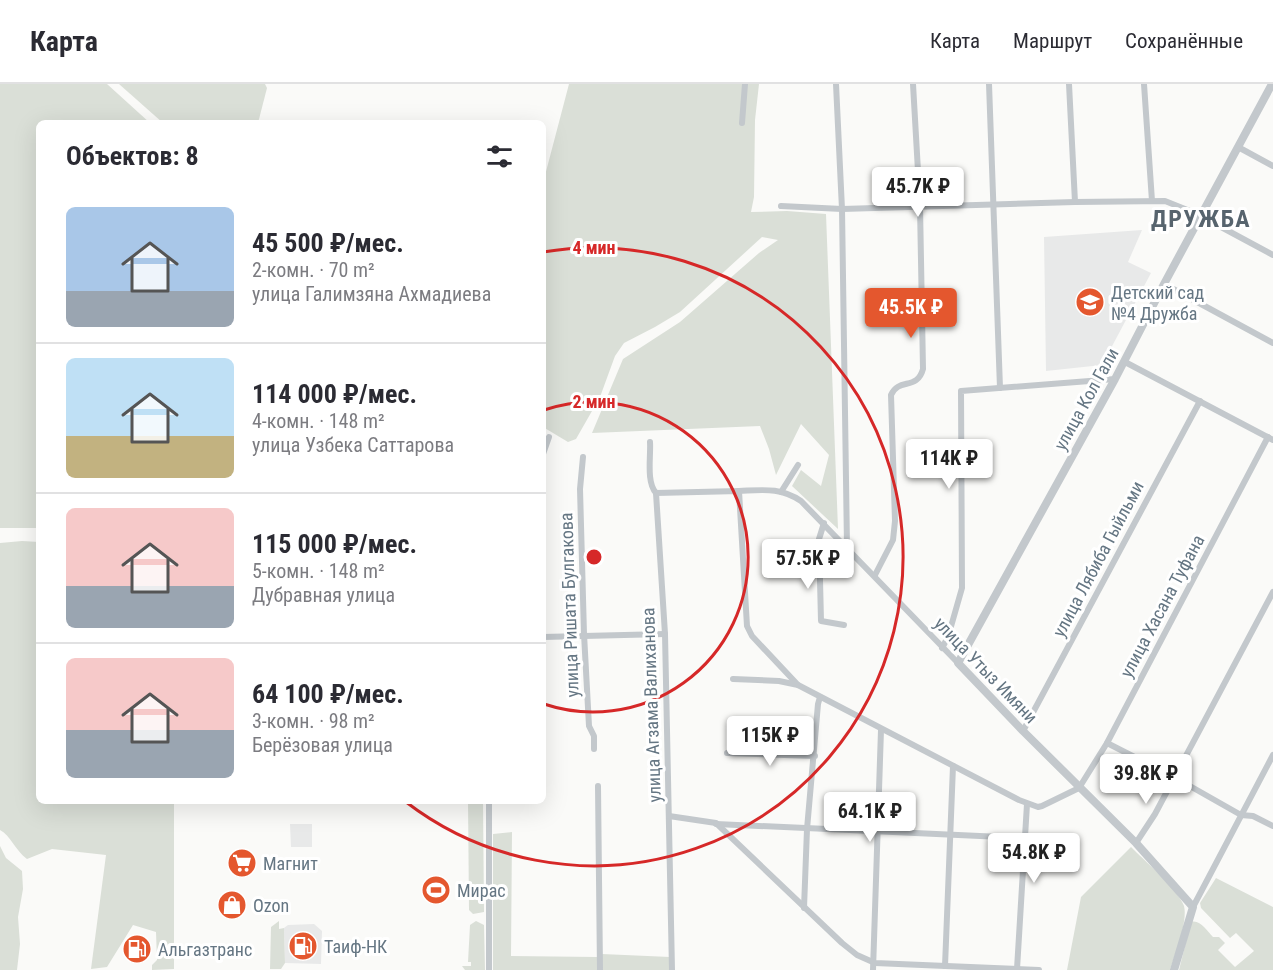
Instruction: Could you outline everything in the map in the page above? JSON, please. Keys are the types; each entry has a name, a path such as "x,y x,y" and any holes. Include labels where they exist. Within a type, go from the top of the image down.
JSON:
{"street":[{"path":"742,123 745,84"},
{"path":"836,84 843,209 847,547"},
{"path":"875,575 893,540 895,521 891,395 898,387 917,381 923,369 920,206 913,84"},
{"path":"989,84 1000,388"},
{"path":"1069,84 1075,202"},
{"path":"1144,84 1152,201"},
{"name":"улица Кол Гали","path":"958,663 1125,362 1200,216 1271,88"},
{"path":"1238,147 1273,166"},
{"path":"781,206 843,209 1165,201 1200,216 1273,255"},
{"path":"1164,284 1273,343"},
{"path":"1125,362 1271,438"},
{"path":"942,648 948,637 962,588 961,391 1115,379"},
{"name":"улица Лябиба Гыйльми","path":"1023,731 1200,401"},
{"path":"546,445 549,437"},
{"name":"улица Хасана Туфана","path":"1079,788 1107,743 1271,438"},
{"name":"улица Агзама Валиханова","path":"650,442 651,481 652,489 656,493 665,634 672,970"},
{"name":"улица Ришата Булгакова","path":"583,457 580,489 584,634 589,726 594,736 594,749"},
{"path":"781,492 798,465"},
{"name":"улица Утыз Имяни","path":"656,493 764,490 789,493 801,501 875,575 1023,731 1136,843 1193,907"},
{"path":"739,491 747,627 752,636 798,685"},
{"path":"824,523 819,539 821,621 844,625"},
{"path":"1136,843 1155,814 1273,592"},
{"path":"546,637 584,634 665,634"},
{"path":"733,679 778,681 798,685 1027,804 1042,806 1079,788"},
{"path":"804,908 807,829 820,697"},
{"path":"873,970 881,730"},
{"path":"1107,743 1241,815 1253,816 1273,826"},
{"path":"727,753 815,756"},
{"path":"1174,970 1193,907 1273,756"},
{"path":"945,963 953,766"},
{"path":"598,786 600,970"},
{"path":"489,804 489,970"},
{"path":"1017,966 1027,804"},
{"path":"669,816 716,824 1025,838"},
{"path":"716,824 857,955 875,963 1017,966 1039,970"}],"shaded area":[{"path":"0,84 107,84 147,120 36,120 36,528 0,528"},
{"path":"119,84 265,84 267,88 259,120 160,120"},
{"path":"569,84 759,84 755,120 754,197 751,212 787,211 826,214 838,529 792,486 801,470 821,486 829,455 801,424 776,475 760,426 592,433 623,359 680,322 759,253 778,240 762,237 680,312 624,343 615,356 600,397 576,439 568,442 546,429 546,172"},
{"name":"Детский сад №4 Дружба","path":"1142,230 1128,262 1151,273 1102,365 1046,371 1044,237"},
{"path":"36,542 36,804 174,804 174,969 152,970 152,965 157,960 156,932 133,925 107,967 91,969 106,855 52,849 27,859 0,830 0,543"},
{"path":"468,804 483,804 484,912 473,914 469,910"},
{"path":"290,824 312,824 312,847 291,847"},
{"path":"512,832 511,956 597,957 597,970 493,970 493,834"},
{"path":"0,846 6,858 22,871 23,889 18,917 20,944 17,970 0,970"},
{"path":"1131,847 1169,884 1184,906 1183,929 1170,970 1067,970 1081,897"},
{"path":"1216,878 1273,907 1273,970 1179,970 1191,922 1197,922 1213,937 1219,937 1225,943 1218,950 1235,967 1254,951 1236,933 1230,938 1201,908 1200,903"},
{"path":"279,921 279,929 284,928 285,963 281,969 270,969 271,927"},
{"path":"476,921 484,925 485,970 465,970 462,966 471,966 471,962 468,962 470,925"},
{"path":"314,924 322,931 321,964 285,963 284,928 288,925"},
{"path":"602,954 670,957 670,970 602,970"}],"place":[{"name":"Детский сад №4 Дружба","path":"1090,302"},
{"name":"Магнит","path":"242,863"},
{"name":"Мирас","path":"436,890"},
{"name":"Ozon","path":"232,905"},
{"name":"Таиф-НК","path":"303,946"},
{"name":"Альгазтранс","path":"137,949"}],"district":[{"name":"ДРУЖБА","path":"1201,219"}]}
